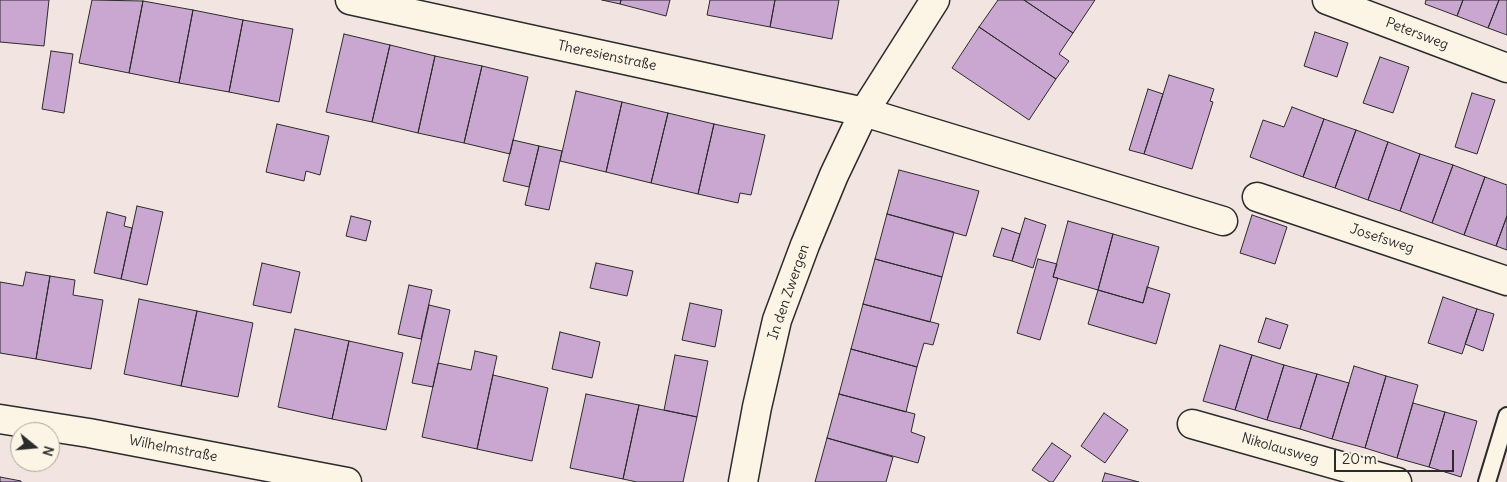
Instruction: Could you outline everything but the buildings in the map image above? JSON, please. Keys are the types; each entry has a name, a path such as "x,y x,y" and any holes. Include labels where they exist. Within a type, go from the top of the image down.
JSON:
{"street":[{"name":"Theresienstraße","path":"350,0 864,112"},
{"name":"In den Zwergen","path":"743,482 757,406 777,320 804,245 826,192 864,112 935,0"},
{"name":"Petersweg","path":"1327,0 1507,68"},
{"path":"864,112 1223,221"},
{"name":"Josefsweg","path":"1257,197 1507,281"},
{"name":"Wilhelmstraße","path":"0,419 89,433 346,482"},
{"name":"Nikolausweg","path":"1192,424 1397,482"}],"lane":[{"path":"1487,482 1507,416"}]}
